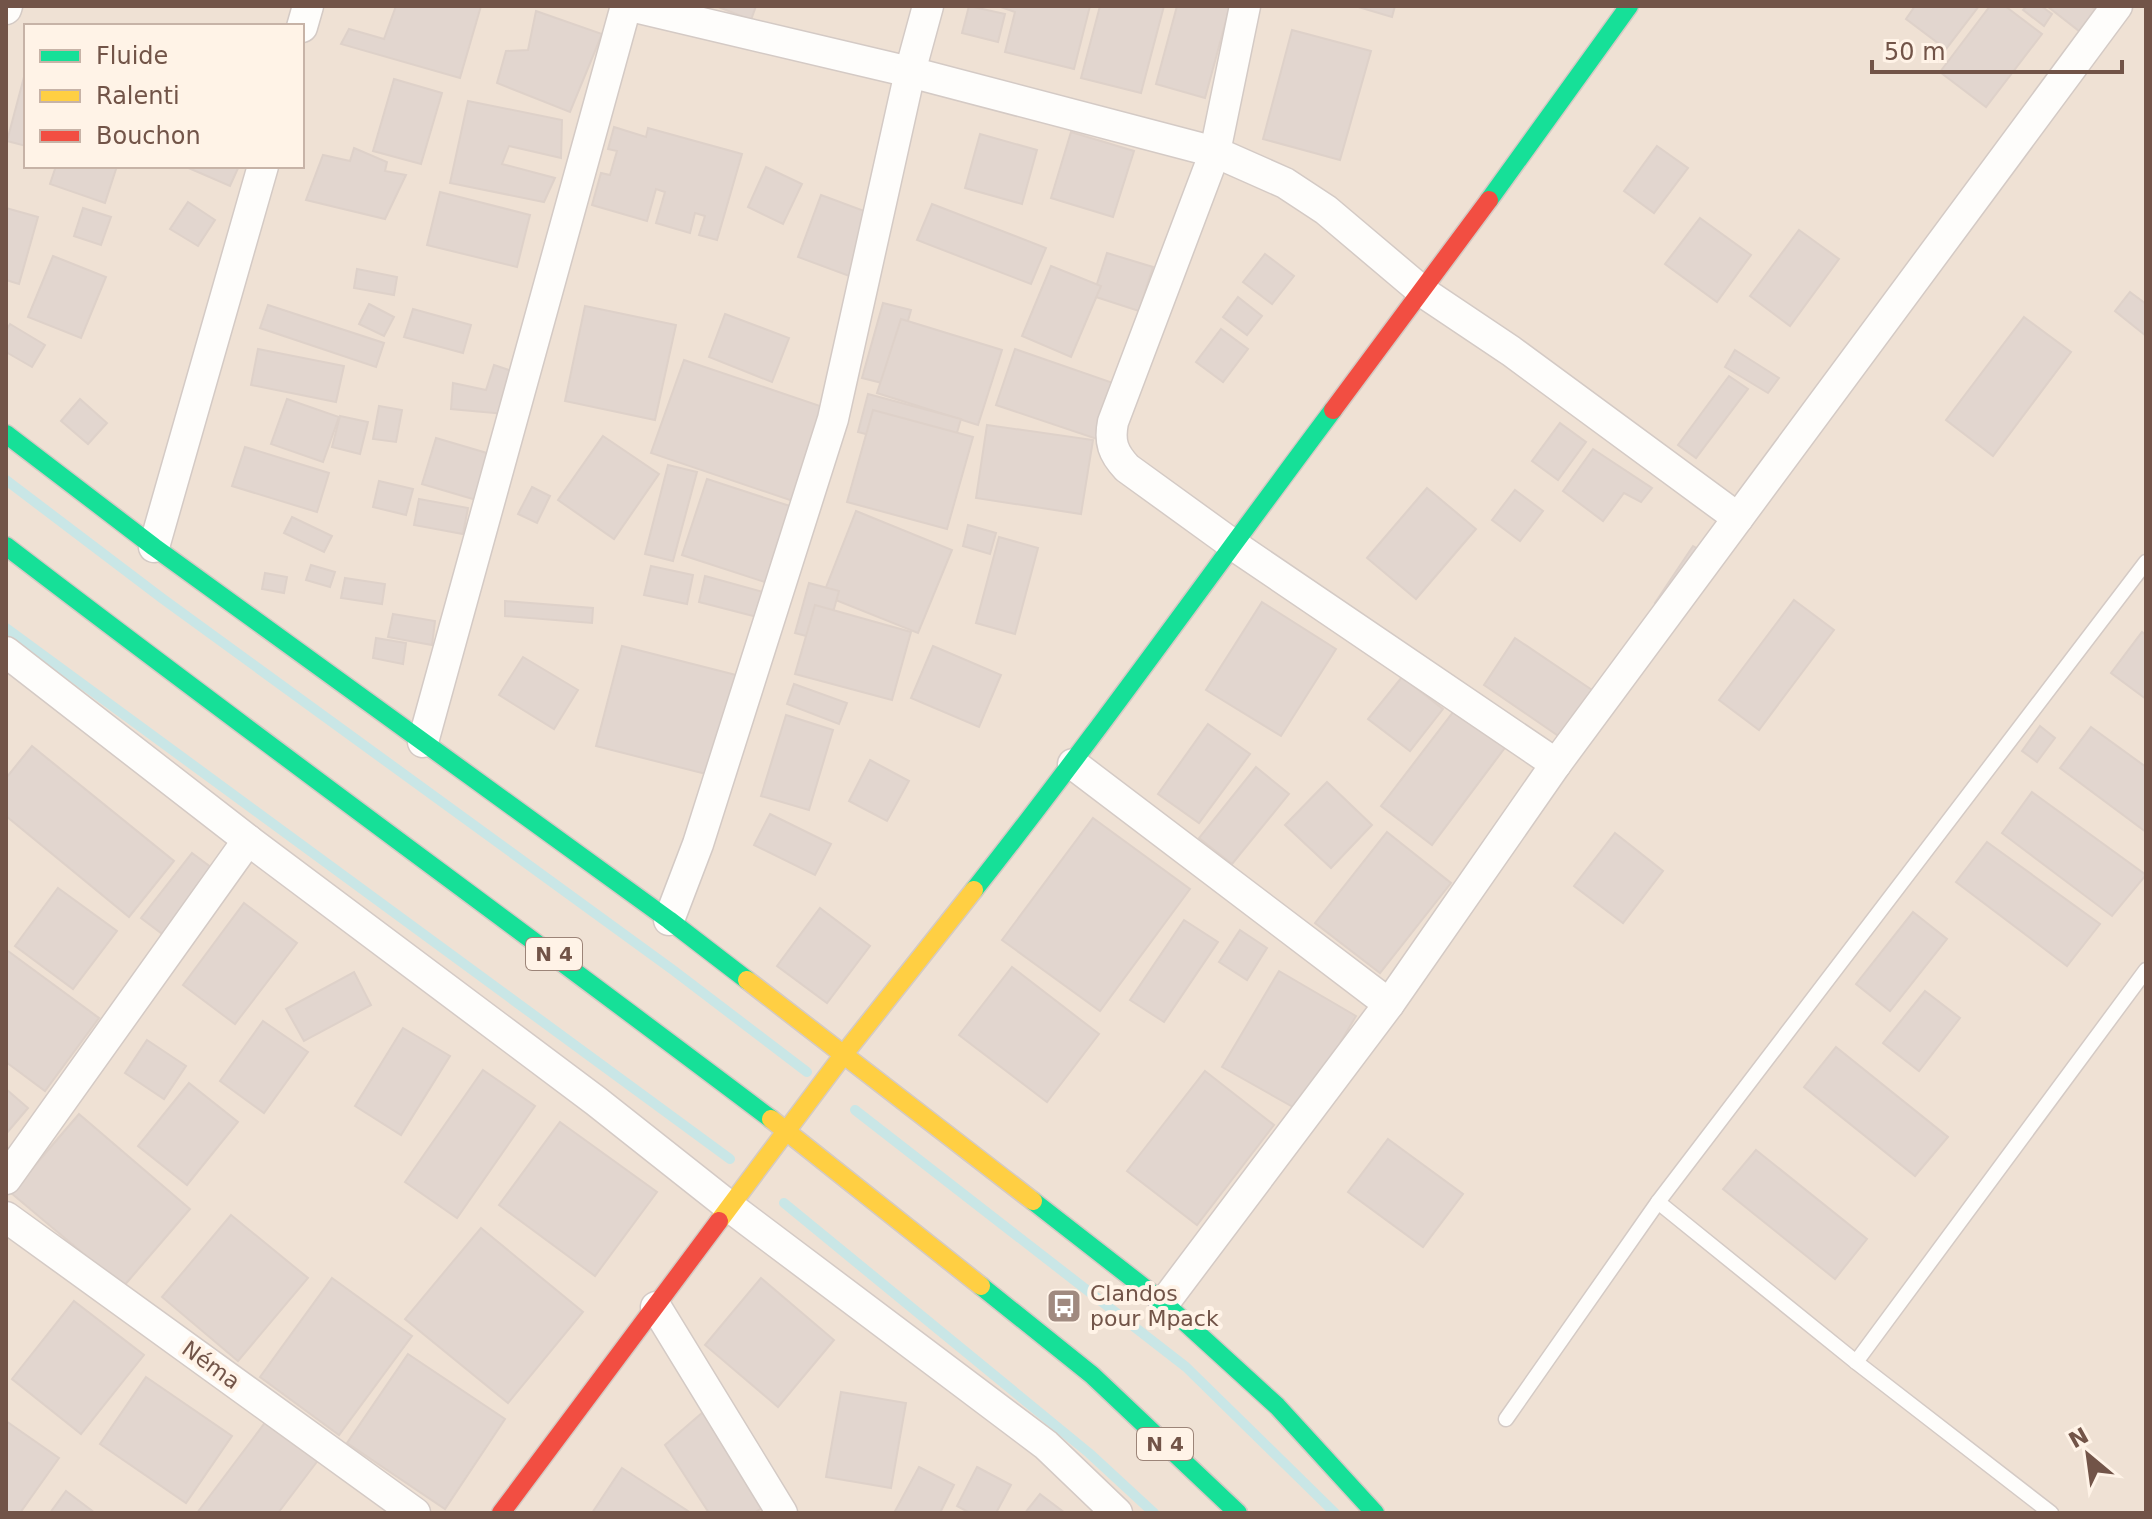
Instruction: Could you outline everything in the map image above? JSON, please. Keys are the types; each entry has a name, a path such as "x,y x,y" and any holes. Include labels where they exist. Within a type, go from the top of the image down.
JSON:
{"main road":[{"path":"501,1513 844,1054 1073,764 1232,544 1423,292 1629,6"},
{"path":"6,434 154,547 669,920 1164,1303 1277,1406 1375,1513"},
{"name":"N 4","path":"6,546 787,1131 1092,1375 1238,1513"}],"street":[{"path":"423,742 628,6 910,72 1215,152 1285,183 1326,210 1423,292 1511,351 1738,518"},
{"path":"669,920 698,844 833,419 910,72 928,6"},
{"path":"1245,6 1215,152 1109,439 1116,456 1127,468 1232,544 1556,764"},
{"path":"1164,1303 1389,1004 1556,764 2117,6"},
{"path":"154,547 262,168"},
{"path":"8,659 596,1101 730,1207 1046,1445 1117,1513"},
{"path":"1073,764 1389,1004"},
{"path":"6,1179 248,840"},
{"name":"Néma","path":"6,1217 415,1513"},
{"path":"656,1307 782,1513"}],"lane":[{"path":"1506,1419 1658,1202 2146,562"},
{"path":"1856,1362 2146,970"},
{"path":"1658,1202 1856,1362 2051,1513"}],"shaded area":[{"path":"6,6 2146,6 2146,1513 6,1513"}],"building":[{"path":"396,6 481,6 460,78 341,44 349,29 384,39"},
{"path":"716,6 756,6 751,20"},
{"path":"969,6 1005,14 998,42 962,33"},
{"path":"998,6 1090,6 1074,69 1005,52 1015,12"},
{"path":"1100,6 1164,6 1141,93 1081,78"},
{"path":"1177,6 1230,6 1205,98 1156,84"},
{"path":"1355,6 1395,6 1392,17"},
{"path":"1915,6 1979,6 1946,49 1906,19"},
{"path":"1990,6 2005,6 2042,34 1986,107 1940,72"},
{"path":"2027,6 2041,6 2052,14 2044,26 2023,10"},
{"path":"2047,6 2090,6 2096,10 2079,31"},
{"path":"536,11 602,34 570,112 497,83 506,51 528,50"},
{"path":"1292,30 1371,51 1340,160 1263,139"},
{"path":"24,77 24,145 7,141"},
{"path":"394,79 442,93 421,164 373,151"},
{"path":"468,101 562,120 561,158 509,146 502,164 555,178 544,202 450,183"},
{"path":"614,127 646,137 648,128 742,154 717,240 699,235 705,216 695,213 690,233 656,223 665,192 656,189 647,221 592,205 601,173 610,175 617,151 608,149"},
{"path":"1071,132 1134,151 1113,217 1051,198"},
{"path":"980,134 1037,150 1022,204 965,188"},
{"path":"1657,146 1688,168 1654,213 1624,191"},
{"path":"354,148 387,162 385,171 406,175 385,219 306,200 323,155 350,161"},
{"path":"766,167 802,184 783,224 748,207"},
{"path":"55,168 116,168 105,203 50,184"},
{"path":"189,168 238,168 230,186"},
{"path":"440,192 530,215 517,267 427,245"},
{"path":"821,195 875,215 852,277 798,257"},
{"path":"188,202 215,220 198,246 170,229"},
{"path":"932,204 1046,248 1031,284 917,240"},
{"path":"6,208 38,217 19,284 6,280"},
{"path":"83,208 111,217 101,245 74,236"},
{"path":"1700,218 1751,255 1717,302 1665,264"},
{"path":"1799,230 1839,259 1790,326 1750,296"},
{"path":"1107,253 1153,267 1139,311 1093,296"},
{"path":"1265,254 1294,276 1272,304 1243,282"},
{"path":"53,256 106,277 81,338 28,317"},
{"path":"1051,266 1101,286 1071,357 1022,336"},
{"path":"357,269 397,277 394,295 354,288"},
{"path":"2130,292 2146,304 2146,336 2115,311"},
{"path":"1238,297 1262,316 1247,335 1223,317"},
{"path":"883,303 911,310 890,385 862,378"},
{"path":"369,304 394,317 384,336 359,324"},
{"path":"268,305 384,343 376,367 260,328"},
{"path":"585,306 676,325 655,420 565,401"},
{"path":"413,309 471,325 463,353 404,337"},
{"path":"725,314 789,338 772,382 709,357"},
{"path":"2024,317 2071,352 1993,456 1946,420"},
{"path":"901,319 1002,350 978,425 877,393"},
{"path":"10,324 45,345 32,367 6,352 6,331"},
{"path":"1221,329 1248,349 1223,382 1196,362"},
{"path":"258,349 344,366 336,402 251,385"},
{"path":"1015,349 1116,384 1097,439 996,405"},
{"path":"1735,350 1779,378 1768,393 1725,367"},
{"path":"684,360 826,408 793,501 651,453"},
{"path":"494,365 515,372 505,414 451,409 453,383 486,390"},
{"path":"1729,376 1748,389 1696,458 1678,445"},
{"path":"868,394 961,419 953,446 888,428 885,439 858,432"},
{"path":"80,399 107,423 88,444 61,421"},
{"path":"287,399 339,417 323,462 271,444"},
{"path":"379,406 402,410 396,442 373,439"},
{"path":"873,410 973,437 947,529 847,502"},
{"path":"340,416 368,422 360,454 332,447"},
{"path":"1560,423 1586,442 1558,480 1532,461"},
{"path":"987,425 1093,440 1081,514 976,498"},
{"path":"603,436 659,474 614,539 558,500"},
{"path":"436,438 497,456 483,502 422,484"},
{"path":"245,447 329,473 317,512 232,486"},
{"path":"1593,449 1652,488 1641,502 1624,493 1603,521 1563,491"},
{"path":"668,465 697,472 673,561 645,554"},
{"path":"707,479 799,509 774,585 682,555"},
{"path":"379,481 413,489 406,515 373,507"},
{"path":"532,487 550,496 537,523 518,514"},
{"path":"1427,488 1476,529 1416,599 1367,558"},
{"path":"1515,490 1543,511 1520,541 1492,520"},
{"path":"419,499 468,508 463,534 414,525"},
{"path":"856,511 952,550 918,633 823,595"},
{"path":"292,517 332,536 324,552 284,533"},
{"path":"968,525 996,533 990,554 963,546"},
{"path":"999,537 1038,548 1015,634 976,623"},
{"path":"1693,546 1702,551 1664,609 1655,603"},
{"path":"311,565 335,572 330,587 306,580"},
{"path":"651,566 693,575 687,604 644,595"},
{"path":"265,573 287,577 284,593 262,589"},
{"path":"705,576 767,593 761,618 699,602"},
{"path":"345,578 385,584 382,604 341,598"},
{"path":"809,583 839,591 825,641 795,633"},
{"path":"1794,600 1834,630 1759,730 1719,700"},
{"path":"505,601 593,608 592,623 505,616"},
{"path":"1262,602 1336,649 1281,736 1206,690"},
{"path":"815,605 911,632 892,700 795,674"},
{"path":"393,614 435,621 432,645 388,637"},
{"path":"2142,632 2146,635 2146,699 2111,673"},
{"path":"376,638 406,643 403,664 373,658"},
{"path":"1515,638 1592,690 1560,737 1484,685"},
{"path":"622,646 736,675 710,775 596,746"},
{"path":"933,646 1001,675 979,727 911,698"},
{"path":"523,657 578,690 554,729 499,695"},
{"path":"1402,677 1443,709 1410,751 1368,719"},
{"path":"794,684 847,703 839,724 787,704"},
{"path":"1457,707 1507,745 1432,845 1381,806"},
{"path":"786,715 833,730 809,810 761,796"},
{"path":"1208,724 1250,754 1199,823 1158,794"},
{"path":"2040,726 2055,738 2037,762 2022,751"},
{"path":"2091,727 2146,767 2146,832 2060,768"},
{"path":"32,746 174,861 129,917 6,816 6,778"},
{"path":"870,760 909,781 887,821 849,801"},
{"path":"1256,767 1289,794 1232,864 1199,838"},
{"path":"1327,782 1372,825 1331,868 1285,825"},
{"path":"2032,792 2146,875 2112,916 2002,833"},
{"path":"770,814 831,844 815,875 754,845"},
{"path":"1093,818 1190,889 1100,1011 1002,940"},
{"path":"1387,832 1451,883 1380,973 1315,923"},
{"path":"1615,833 1663,871 1623,923 1574,886"},
{"path":"1987,842 2100,924 2067,966 1956,882"},
{"path":"192,853 220,874 169,939 141,918"},
{"path":"58,888 117,931 73,989 15,946"},
{"path":"244,903 297,943 235,1024 183,985"},
{"path":"820,908 870,946 827,1003 777,966"},
{"path":"1913,912 1947,939 1890,1011 1856,984"},
{"path":"1184,920 1218,942 1164,1022 1130,1000"},
{"path":"1240,930 1267,948 1247,980 1219,962"},
{"path":"8,951 99,1018 45,1091 6,1062"},
{"path":"1012,967 1099,1034 1047,1102 959,1035"},
{"path":"1279,971 1356,1016 1300,1111 1222,1067"},
{"path":"354,972 371,1005 304,1041 286,1009"},
{"path":"1925,991 1960,1018 1919,1071 1883,1043"},
{"path":"263,1021 308,1052 264,1113 220,1081"},
{"path":"403,1028 450,1056 401,1135 355,1106"},
{"path":"147,1040 186,1066 164,1099 125,1073"},
{"path":"1836,1047 1948,1137 1915,1176 1804,1087"},
{"path":"483,1070 535,1106 457,1218 405,1182"},
{"path":"1205,1071 1274,1125 1197,1225 1127,1171"},
{"path":"189,1083 238,1122 187,1185 138,1146"},
{"path":"6,1089 28,1108 6,1134"},
{"path":"79,1114 190,1209 123,1287 11,1193"},
{"path":"560,1122 657,1192 595,1276 499,1205"},
{"path":"1388,1139 1463,1194 1423,1247 1348,1192"},
{"path":"1756,1150 1867,1239 1835,1279 1723,1189"},
{"path":"231,1215 308,1278 238,1361 162,1297"},
{"path":"481,1228 583,1312 508,1403 405,1319"},
{"path":"332,1278 412,1336 339,1435 260,1377"},
{"path":"761,1278 834,1340 778,1407 705,1345"},
{"path":"74,1301 144,1355 81,1434 12,1379"},
{"path":"408,1354 505,1419 445,1509 347,1443"},
{"path":"146,1377 232,1436 186,1503 100,1444"},
{"path":"841,1392 906,1403 891,1488 826,1477"},
{"path":"703,1412 762,1508 754,1513 709,1513 665,1445"},
{"path":"267,1420 319,1459 278,1513 197,1513"},
{"path":"6,1421 59,1458 20,1513 6,1513"},
{"path":"919,1467 954,1485 940,1513 894,1513"},
{"path":"977,1467 1011,1485 996,1513 970,1513 957,1506"},
{"path":"622,1468 691,1513 592,1513"},
{"path":"66,1491 95,1513 50,1513"},
{"path":"1040,1494 1065,1513 1025,1513"}],"waterway":[{"path":"6,480 807,1072"},
{"path":"6,628 730,1159"},
{"path":"855,1110 1186,1367 1335,1513"},
{"path":"784,1203 1089,1453 1154,1513"}],"traffic: fast":[{"path":"1489,200 1629,6"},
{"path":"974,890 1333,410"},
{"path":"6,434 154,547 669,920 747,980"},
{"path":"6,546 771,1119"},
{"path":"1033,1201 1164,1303 1277,1406 1375,1513"},
{"path":"981,1286 1092,1375 1238,1513"}],"traffic: slow":[{"path":"719,1221 844,1054 974,890"},
{"path":"747,980 1033,1201"},
{"path":"771,1119 981,1286"}],"traffic: jam":[{"path":"1333,410 1489,200"},
{"path":"501,1513 719,1221"}],"place":[{"name":"Clandos pour Mpack","path":"1064,1306"}]}
